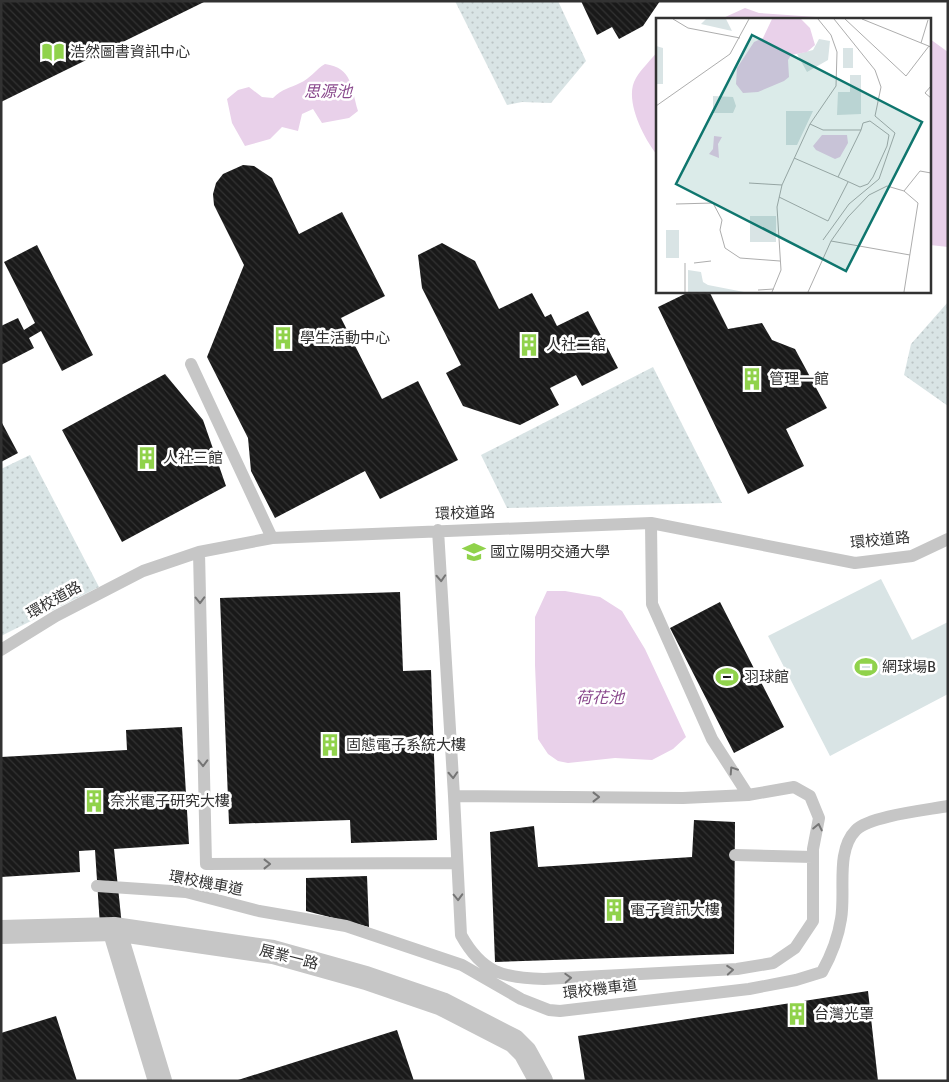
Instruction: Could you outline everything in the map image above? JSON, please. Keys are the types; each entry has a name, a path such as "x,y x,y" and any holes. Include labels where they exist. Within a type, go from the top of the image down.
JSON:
{"street":[{"name":"展業一路","path":"1,932 114,930 273,952 366,978 450,1008 514,1041 525,1052 541,1081"},
{"path":"114,930 160,1081"}],"lane":[{"path":"191,364 272,538"},
{"path":"651,523 652,604 714,743 748,794"},
{"name":"環校道路","path":"1,650 56,616 143,571 199,552 272,538 651,523 855,562 912,556 948,539"},
{"path":"438,530 462,935 471,953 494,972 514,978 544,979 738,970 773,963 796,948 813,921 813,856 820,818 810,796 794,788 748,794 683,798 454,796"},
{"path":"199,552 206,864 457,863"},
{"name":"環校機車道","path":"97,886 186,892 259,910 346,926 462,965 521,999 549,1010 560,1011 749,989 796,980 822,972 834,950 841,917 845,850 856,830 878,819 948,806"},
{"path":"734,855 813,856"}],"shaded area":[{"path":"455,1 558,1 586,61 551,103 522,102 507,105"},
{"path":"948,302 948,406 904,375 911,344"},
{"path":"653,367 722,503 507,508 481,455"},
{"path":"30,455 99,587 1,636 1,469"},
{"name":"網球場B","path":"881,579 912,640 948,622 948,694 830,756 768,636"}],"water":[{"path":"745,8 759,13 831,18 723,18"},
{"path":"932,40 948,52 948,247 932,245"},
{"path":"656,53 656,153 641,129 632,97 636,78"},
{"name":"思源池","path":"325,64 334,66 346,75 352,87 358,111 349,118 322,123 313,109 302,114 298,131 282,127 270,139 245,146 232,123 227,99 238,90 249,87 262,97 273,98 304,81"},
{"name":"荷花池","path":"547,591 565,591 600,597 622,611 645,649 686,737 673,749 652,760 615,758 568,763 558,761 548,754 538,739 535,665 535,617"}],"building":[{"name":"浩然圖書資訊中心","path":"1,1 206,1 1,102"},
{"path":"581,1 660,1 643,26 619,39 612,27 597,35"},
{"name":"學生活動中心","path":"243,165 254,166 272,178 299,234 342,212 385,296 341,318 382,399 418,381 458,460 380,499 365,471 275,518 251,471 248,438 207,357 244,265 214,205 213,194 216,183 223,174"},
{"name":"人社二舘","path":"442,243 475,261 499,309 532,293 545,317 551,314 557,326 588,311 618,368 582,386 576,375 550,388 559,405 520,425 463,406 446,373 461,365 422,288 418,255"},
{"path":"37,245 93,355 62,371 41,331 29,338 34,348 1,365 1,326 18,318 24,330 35,323 4,262"},
{"name":"管理一館","path":"689,292 710,292 728,329 762,323 772,340 795,349 827,408 786,429 804,466 748,494 658,307"},
{"name":"人社三館","path":"165,374 203,420 226,486 122,542 62,430"},
{"path":"1,421 18,453 1,462"},
{"name":"固態電子系統大樓","path":"400,592 403,671 431,670 437,840 351,843 350,820 229,824 220,598"},
{"name":"羽球館","path":"720,602 784,727 734,753 670,628"},
{"name":"奈米電子研究大樓","path":"182,727 189,844 114,849 122,926 100,926 95,850 79,851 80,872 1,877 1,757 127,750 126,730"},
{"name":"電子資訊大樓","path":"694,820 735,822 734,954 495,962 490,832 534,826 538,867 692,857"},
{"path":"367,876 369,927 306,911 306,878"},
{"name":"台灣光罩","path":"868,991 878,1081 585,1081 578,1036"},
{"path":"56,1016 77,1081 1,1081 1,1033"},
{"path":"397,1030 414,1081 238,1081 238,1080"}],"place":[{"name":"浩然圖書資訊中心","path":"53,52"},
{"name":"學生活動中心","path":"283,338"},
{"name":"人社二舘","path":"529,345"},
{"name":"管理一館","path":"752,379"},
{"name":"人社三館","path":"147,458"},
{"name":"國立陽明交通大學","path":"474,552"},
{"name":"網球場B","path":"866,667"},
{"name":"羽球館","path":"727,677"},
{"name":"固態電子系統大樓","path":"330,745"},
{"name":"奈米電子研究大樓","path":"94,801"},
{"name":"電子資訊大樓","path":"614,910"},
{"name":"台灣光罩","path":"797,1014"}]}
